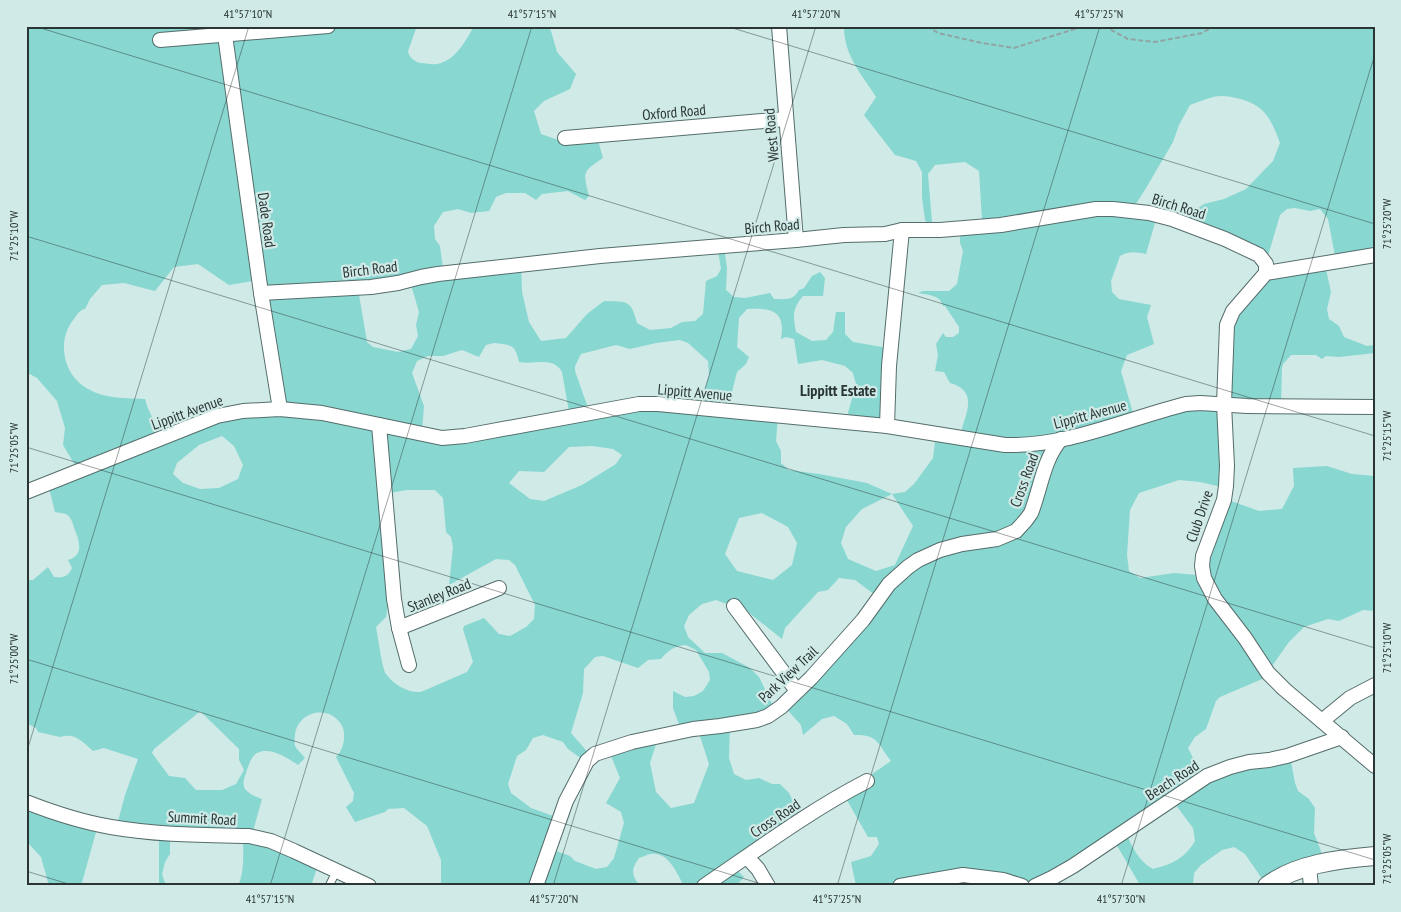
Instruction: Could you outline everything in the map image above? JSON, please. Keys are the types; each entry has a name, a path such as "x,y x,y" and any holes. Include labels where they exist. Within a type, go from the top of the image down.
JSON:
{"street":[{"path":"160,40 328,26"},
{"name":"West Road","path":"779,26 796,240"},
{"name":"Dade Road","path":"225,35 261,293 280,409"},
{"name":"Oxford Road","path":"565,138 786,118"},
{"name":"Birch Road","path":"261,293 371,287 438,274 600,256 844,235 885,234 902,230 940,230 1001,225 1096,209 1113,208 1147,212 1225,238 1254,252 1263,259 1266,264 1266,273"},
{"path":"887,426 890,366 902,230"},
{"path":"1266,273 1375,256"},
{"name":"Club Drive","path":"1266,273 1233,311 1227,325 1224,404 1226,486 1224,500 1203,556 1204,578 1215,600 1245,638 1268,673 1284,689 1375,766"},
{"name":"Lippitt Avenue","path":"26,492 217,416 243,411 280,409 322,413 442,438 465,436 639,404 658,404 887,426 1004,445 1021,445 1061,439 1102,429 1186,404 1375,407"},
{"path":"378,425 394,599 399,628"},
{"name":"Cross Road","path":"1016,531 1031,513 1048,461 1054,447 1061,439"},
{"name":"Park View Trail","path":"536,886 566,801 587,761 595,754 632,742 768,716 781,707 811,678 863,620 889,584 908,567 940,550 962,544 997,539 1016,531"},
{"name":"Stanley Road","path":"409,665 399,628 499,588"},
{"path":"734,606 798,691"},
{"path":"1322,721 1350,698 1375,685"},
{"name":"Beach Road","path":"1035,886 1073,866 1211,774 1249,762 1287,756 1342,737"},
{"name":"Cross Road","path":"704,886 818,808 867,781"},
{"name":"Summit Road","path":"26,802 77,819 124,829 260,838 294,851 369,886"},
{"path":"1267,886 1277,878 1334,860 1375,856"},
{"path":"747,857 758,869 768,886"},
{"path":"1309,867 1312,886"},
{"path":"900,886 963,875 1004,880 1022,886"}],"lane":[{"path":"329,886 337,870"}],"path":[{"path":"927,26 938,33 1014,48 1084,26"},
{"path":"1104,26 1128,39 1155,42 1202,33 1214,26"},
{"path":"1333,26 1349,26"}],"shaded area":[{"path":"26,26 417,26 408,51 411,58 421,63 437,64 455,55 474,26 548,26 557,52 576,74 570,89 544,101 534,111 541,134 561,141 598,140 603,158 591,166 586,173 585,177 589,196 585,200 568,191 542,194 536,200 525,193 506,193 496,197 489,211 471,213 458,209 443,212 434,226 435,239 440,246 443,269 521,262 522,292 529,322 541,341 566,338 587,314 604,301 627,303 633,310 637,323 650,330 671,328 682,322 695,321 703,314 706,281 717,276 721,269 717,244 723,241 727,268 726,290 734,297 745,298 770,293 774,299 789,299 804,288 812,276 820,272 825,278 823,296 803,296 799,301 794,313 796,332 812,341 826,340 833,332 836,312 845,312 845,334 853,342 888,348 882,423 848,419 856,384 853,373 845,366 822,360 798,364 794,339 786,337 781,339 782,329 779,316 770,310 763,309 747,309 739,318 737,347 749,357 746,364 737,372 728,408 778,416 776,441 781,451 781,463 789,470 867,483 892,494 905,492 914,484 933,458 936,433 960,435 965,419 968,404 965,391 950,383 944,372 935,371 938,355 936,344 943,333 946,337 953,337 959,333 959,327 942,302 934,296 918,293 923,291 949,291 957,284 963,251 960,243 960,223 982,220 979,171 965,162 935,165 928,174 932,222 927,223 922,197 922,172 916,161 895,155 864,115 876,97 854,64 847,46 844,26 1375,26 1375,256 1336,261 1328,219 1320,209 1310,211 1295,208 1287,209 1280,215 1265,266 1257,255 1181,222 1204,204 1224,199 1246,189 1273,161 1280,143 1270,119 1260,108 1246,101 1219,96 1190,105 1179,125 1173,142 1134,207 1157,216 1146,254 1133,252 1120,256 1111,281 1112,292 1119,299 1151,305 1147,317 1154,344 1127,355 1121,371 1134,417 1222,403 1220,339 1226,311 1256,283 1325,265 1331,292 1327,309 1329,319 1339,326 1344,337 1367,346 1375,345 1375,353 1339,357 1326,356 1322,359 1316,355 1291,355 1282,368 1281,405 1225,404 1226,488 1200,482 1179,480 1139,493 1130,510 1127,555 1129,571 1140,578 1174,573 1197,575 1225,502 1231,501 1259,511 1282,509 1294,486 1293,468 1327,466 1352,474 1375,476 1375,611 1363,610 1339,621 1328,619 1304,627 1289,642 1267,673 1267,677 1220,697 1216,701 1206,729 1195,737 1188,748 1202,775 1290,756 1298,791 1309,799 1315,808 1314,833 1324,859 1265,883 1245,854 1234,847 1222,850 1201,865 1194,873 1193,886 1140,885 1112,837 1035,883 1003,886 856,886 851,862 871,856 879,844 877,837 868,837 844,795 891,761 877,741 868,736 854,735 847,724 834,716 822,719 803,735 801,725 783,705 878,597 855,580 839,578 828,590 818,592 785,628 782,639 748,612 716,600 702,604 689,615 684,626 688,637 705,653 722,653 750,668 759,677 774,708 730,724 729,758 734,774 746,780 759,778 772,784 780,784 789,793 802,819 735,865 744,877 736,886 684,886 667,859 657,854 650,854 639,858 633,869 635,878 640,886 443,886 441,885 441,860 427,826 404,808 388,809 385,812 355,822 346,807 353,801 354,793 336,757 343,744 343,728 332,715 317,713 303,719 295,734 295,746 305,758 298,765 279,754 262,751 255,754 251,759 243,783 247,791 262,799 252,835 319,862 311,886 238,886 243,868 243,836 170,838 170,854 165,862 162,874 166,886 159,886 159,833 117,825 138,759 104,748 93,751 82,741 74,737 60,737 38,732 36,728 26,723 26,580 33,580 48,567 54,577 67,575 72,568 68,560 77,555 79,547 78,537 70,518 66,514 55,512 49,488 78,470 63,445 65,428 57,401 37,378 26,372","holes":["198,264 229,285 259,280 274,407 159,432 145,399 101,395 79,383 68,367 65,357 65,337 68,328 78,313 85,309 90,299 102,285 124,283 155,291 174,267","409,278 419,312 416,325 418,336 411,349 398,352 373,347 367,342 358,289","680,340 688,343 708,361 709,375 700,404 588,408 575,371 575,366 581,354 616,345 630,349","494,343 505,344 514,349 519,362 554,364 562,372 569,412 438,436 422,431 424,406 412,373 417,361 428,356 443,356 462,350 479,357 486,345","222,436 234,446 243,465 238,479 219,488 200,489 183,483 173,474 177,463 199,445","592,446 613,449 622,455 616,464 582,485 544,501 530,499 509,483 519,471 544,472 569,447","407,490 435,490 443,498 446,532 451,537 453,547 449,585 496,559 509,560 515,565 535,605 534,619 526,627 510,636 499,634 484,618 464,626 463,629 473,662 467,672 421,692 402,688 386,674 376,627 386,617 389,601 384,494","892,494 913,526 895,565 876,571 848,559 841,543 846,527 862,509","762,513 788,527 797,543 792,565 773,580 737,571 725,554 739,518","686,645 696,650 709,672 710,680 703,691 694,696 685,697 673,691 673,708 680,727 698,730 709,764 694,803 671,808 656,792 650,763 658,738 609,751 620,778 606,803 621,812 624,823 614,858 607,867 596,869 548,848 556,817 531,808 511,793 508,784 517,756 526,750 533,738 543,735 563,742 568,749 582,759 591,756 571,733 583,693 584,669 595,657 603,656 638,668 648,660 661,659 675,647","201,712 239,749 239,760 244,770 236,784 222,790 196,790 185,778 169,776 152,753 154,749","1172,800 1193,828 1195,841 1178,860 1153,869 1143,862 1125,831"]},
{"path":"26,803 98,825 81,886 49,886 41,857 26,843"}],"district":[{"name":"Lippitt Estate","path":"838,390"}]}
